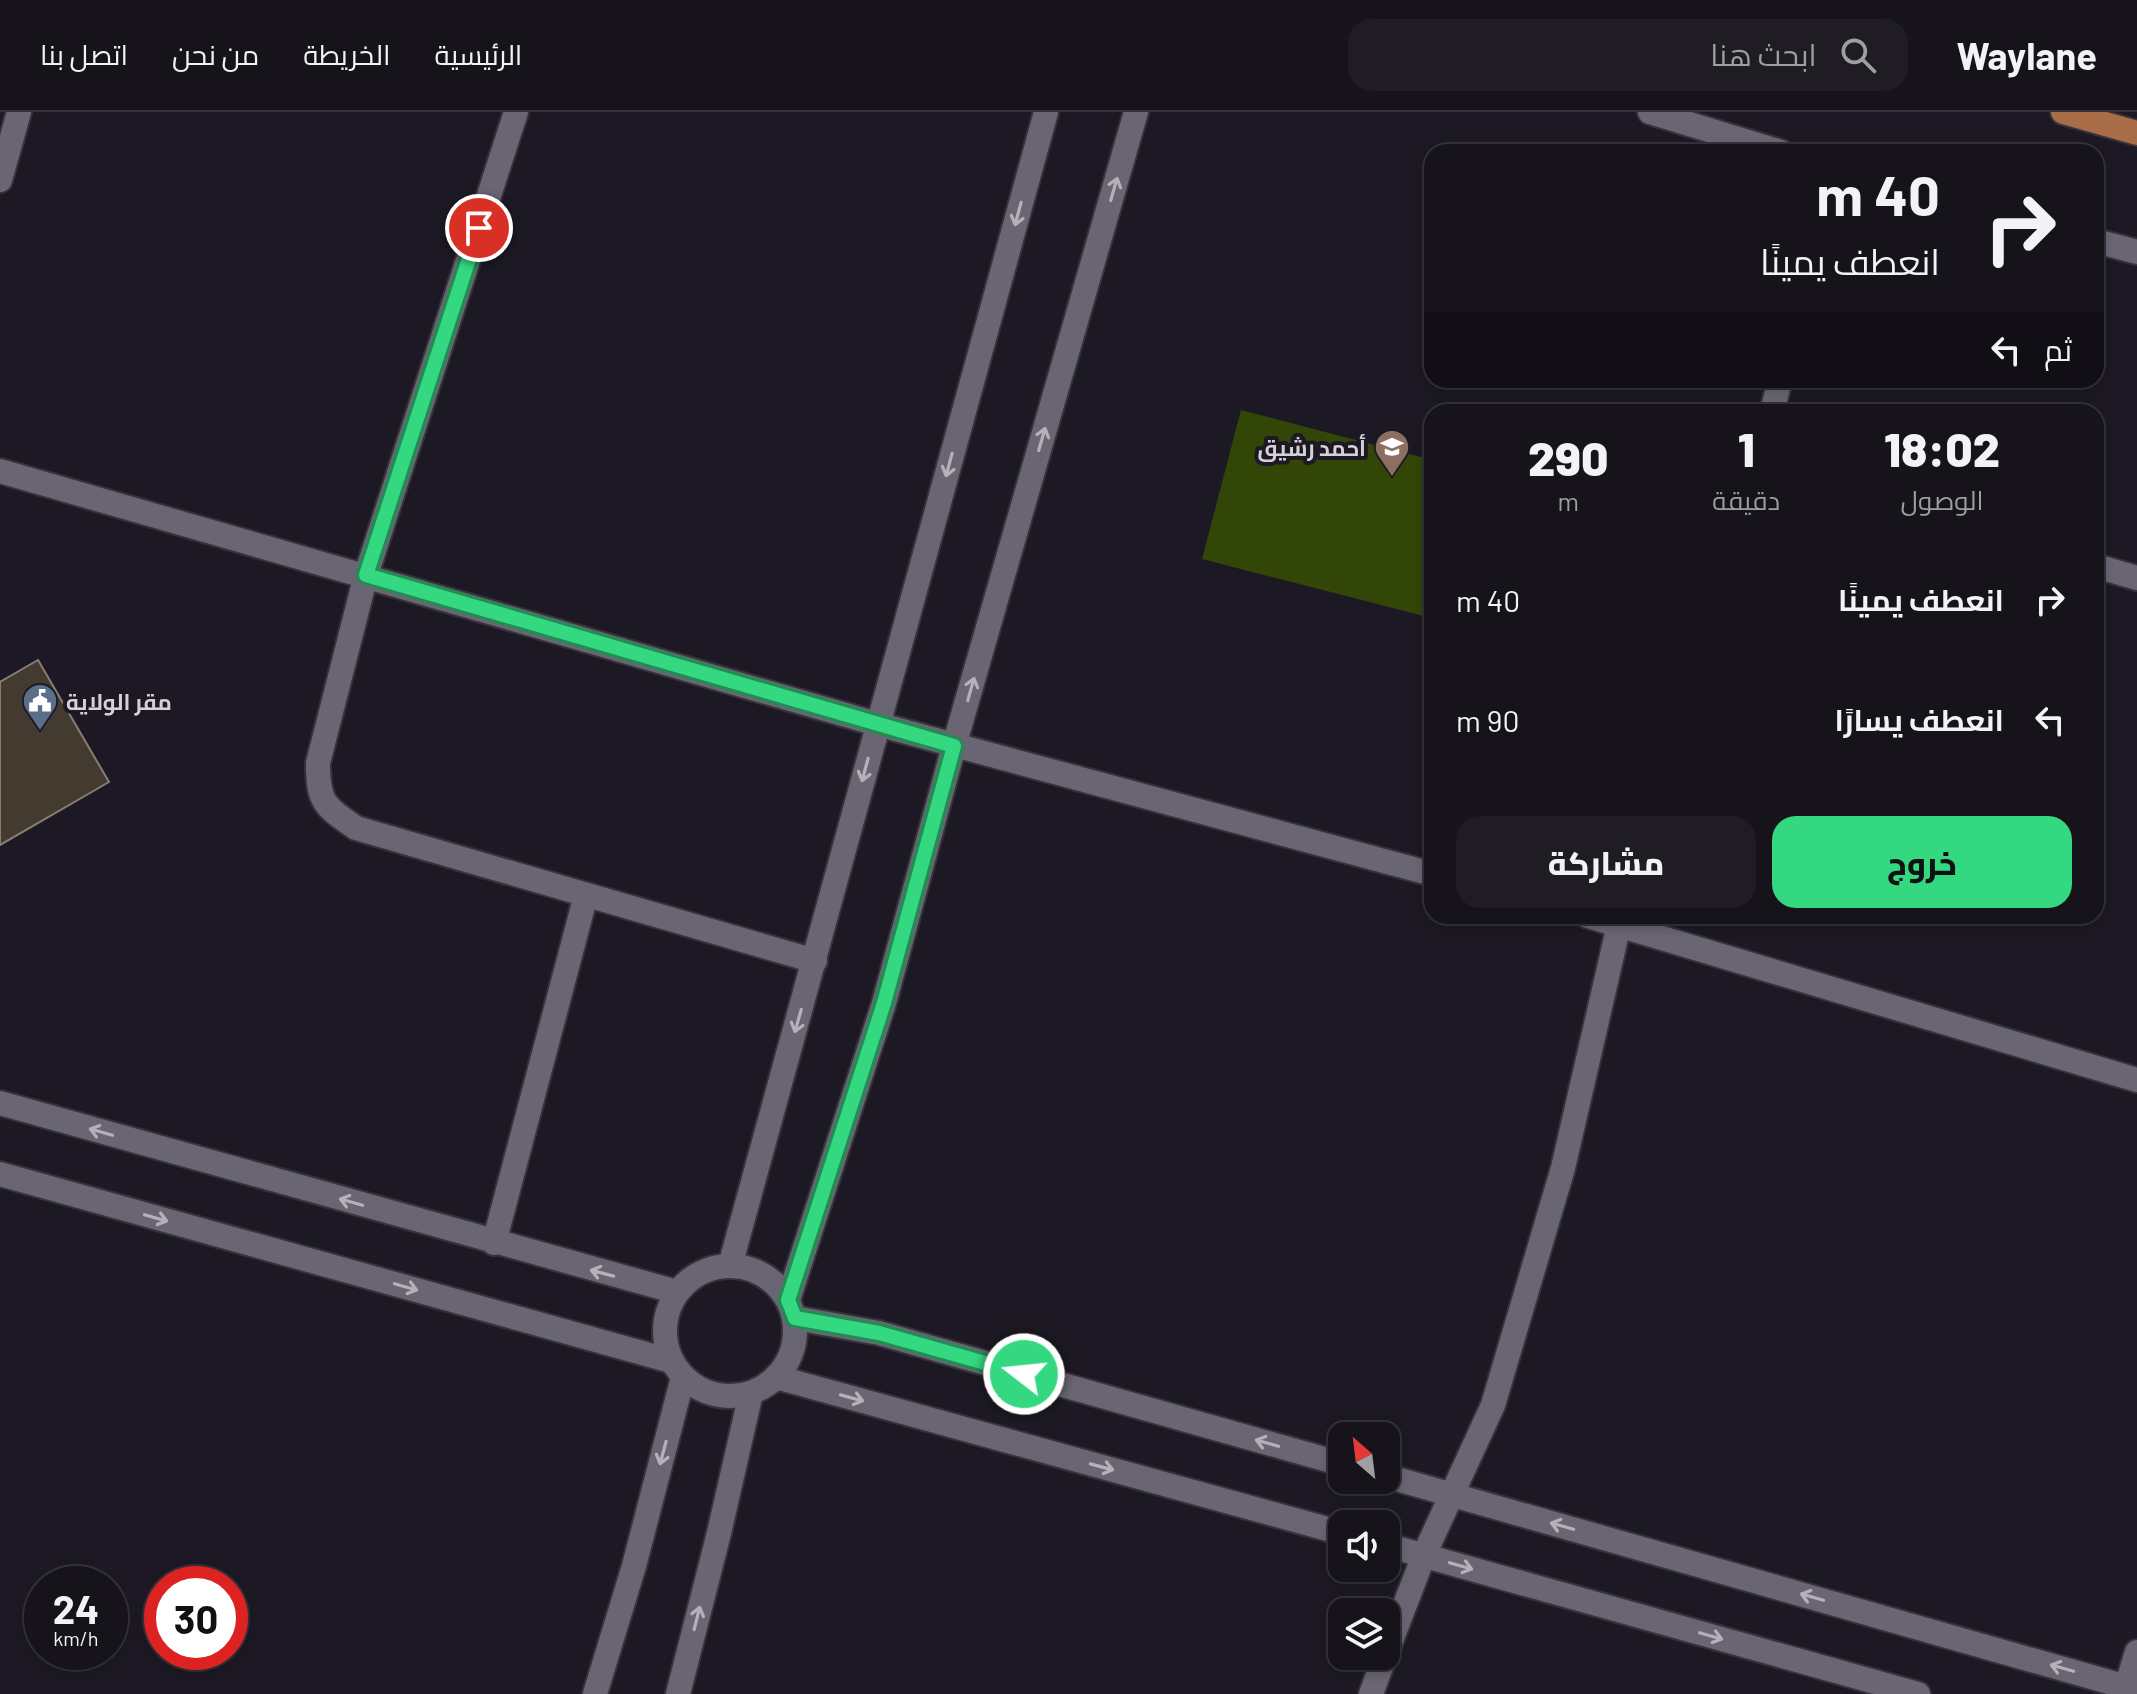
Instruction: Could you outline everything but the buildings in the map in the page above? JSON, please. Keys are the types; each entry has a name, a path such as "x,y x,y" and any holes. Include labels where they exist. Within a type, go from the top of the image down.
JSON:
{"main road":[{"path":"2063,112 2137,133"}],"street":[{"path":"0,180 19,112"},
{"path":"516,112 366,575 318,763 318,787 328,809 356,828 815,961"},
{"path":"730,1266 1046,112"},
{"path":"0,1174 677,1369 703,1391 727,1396 751,1393 776,1377 789,1360 795,1340 791,1309 884,1003 954,746 1136,112"},
{"path":"1650,112 1755,144"},
{"path":"2104,243 2137,252"},
{"path":"0,471 954,746 1424,872"},
{"path":"2104,568 2137,578"},
{"path":"494,1243 586,895"},
{"path":"1400,1618 1424,1555 1493,1405 1559,1183 1619,924"},
{"path":"1633,924 2137,1080"},
{"path":"0,1103 677,1292"},
{"path":"595,1694 634,1566 677,1369 665,1338 667,1314 677,1292 701,1273 730,1266 753,1270 774,1282 791,1309 1328,1460"},
{"path":"776,1377 1328,1529"},
{"path":"678,1694 751,1393"},
{"path":"1400,1480 2129,1690 2137,1652"},
{"path":"1400,1549 1918,1694"},
{"path":"1371,1694 1380,1670"}],"green space":[{"path":"1241,410 1424,458 1424,616 1202,559"}],"place":[{"name":"أحمد رشيق","path":"1392,478"},
{"name":"مقر الولاية","path":"40,732"}],"route":[{"path":"479,228 366,575 954,746 884,1003 788,1300 795,1318 879,1333 1024,1374"}]}
